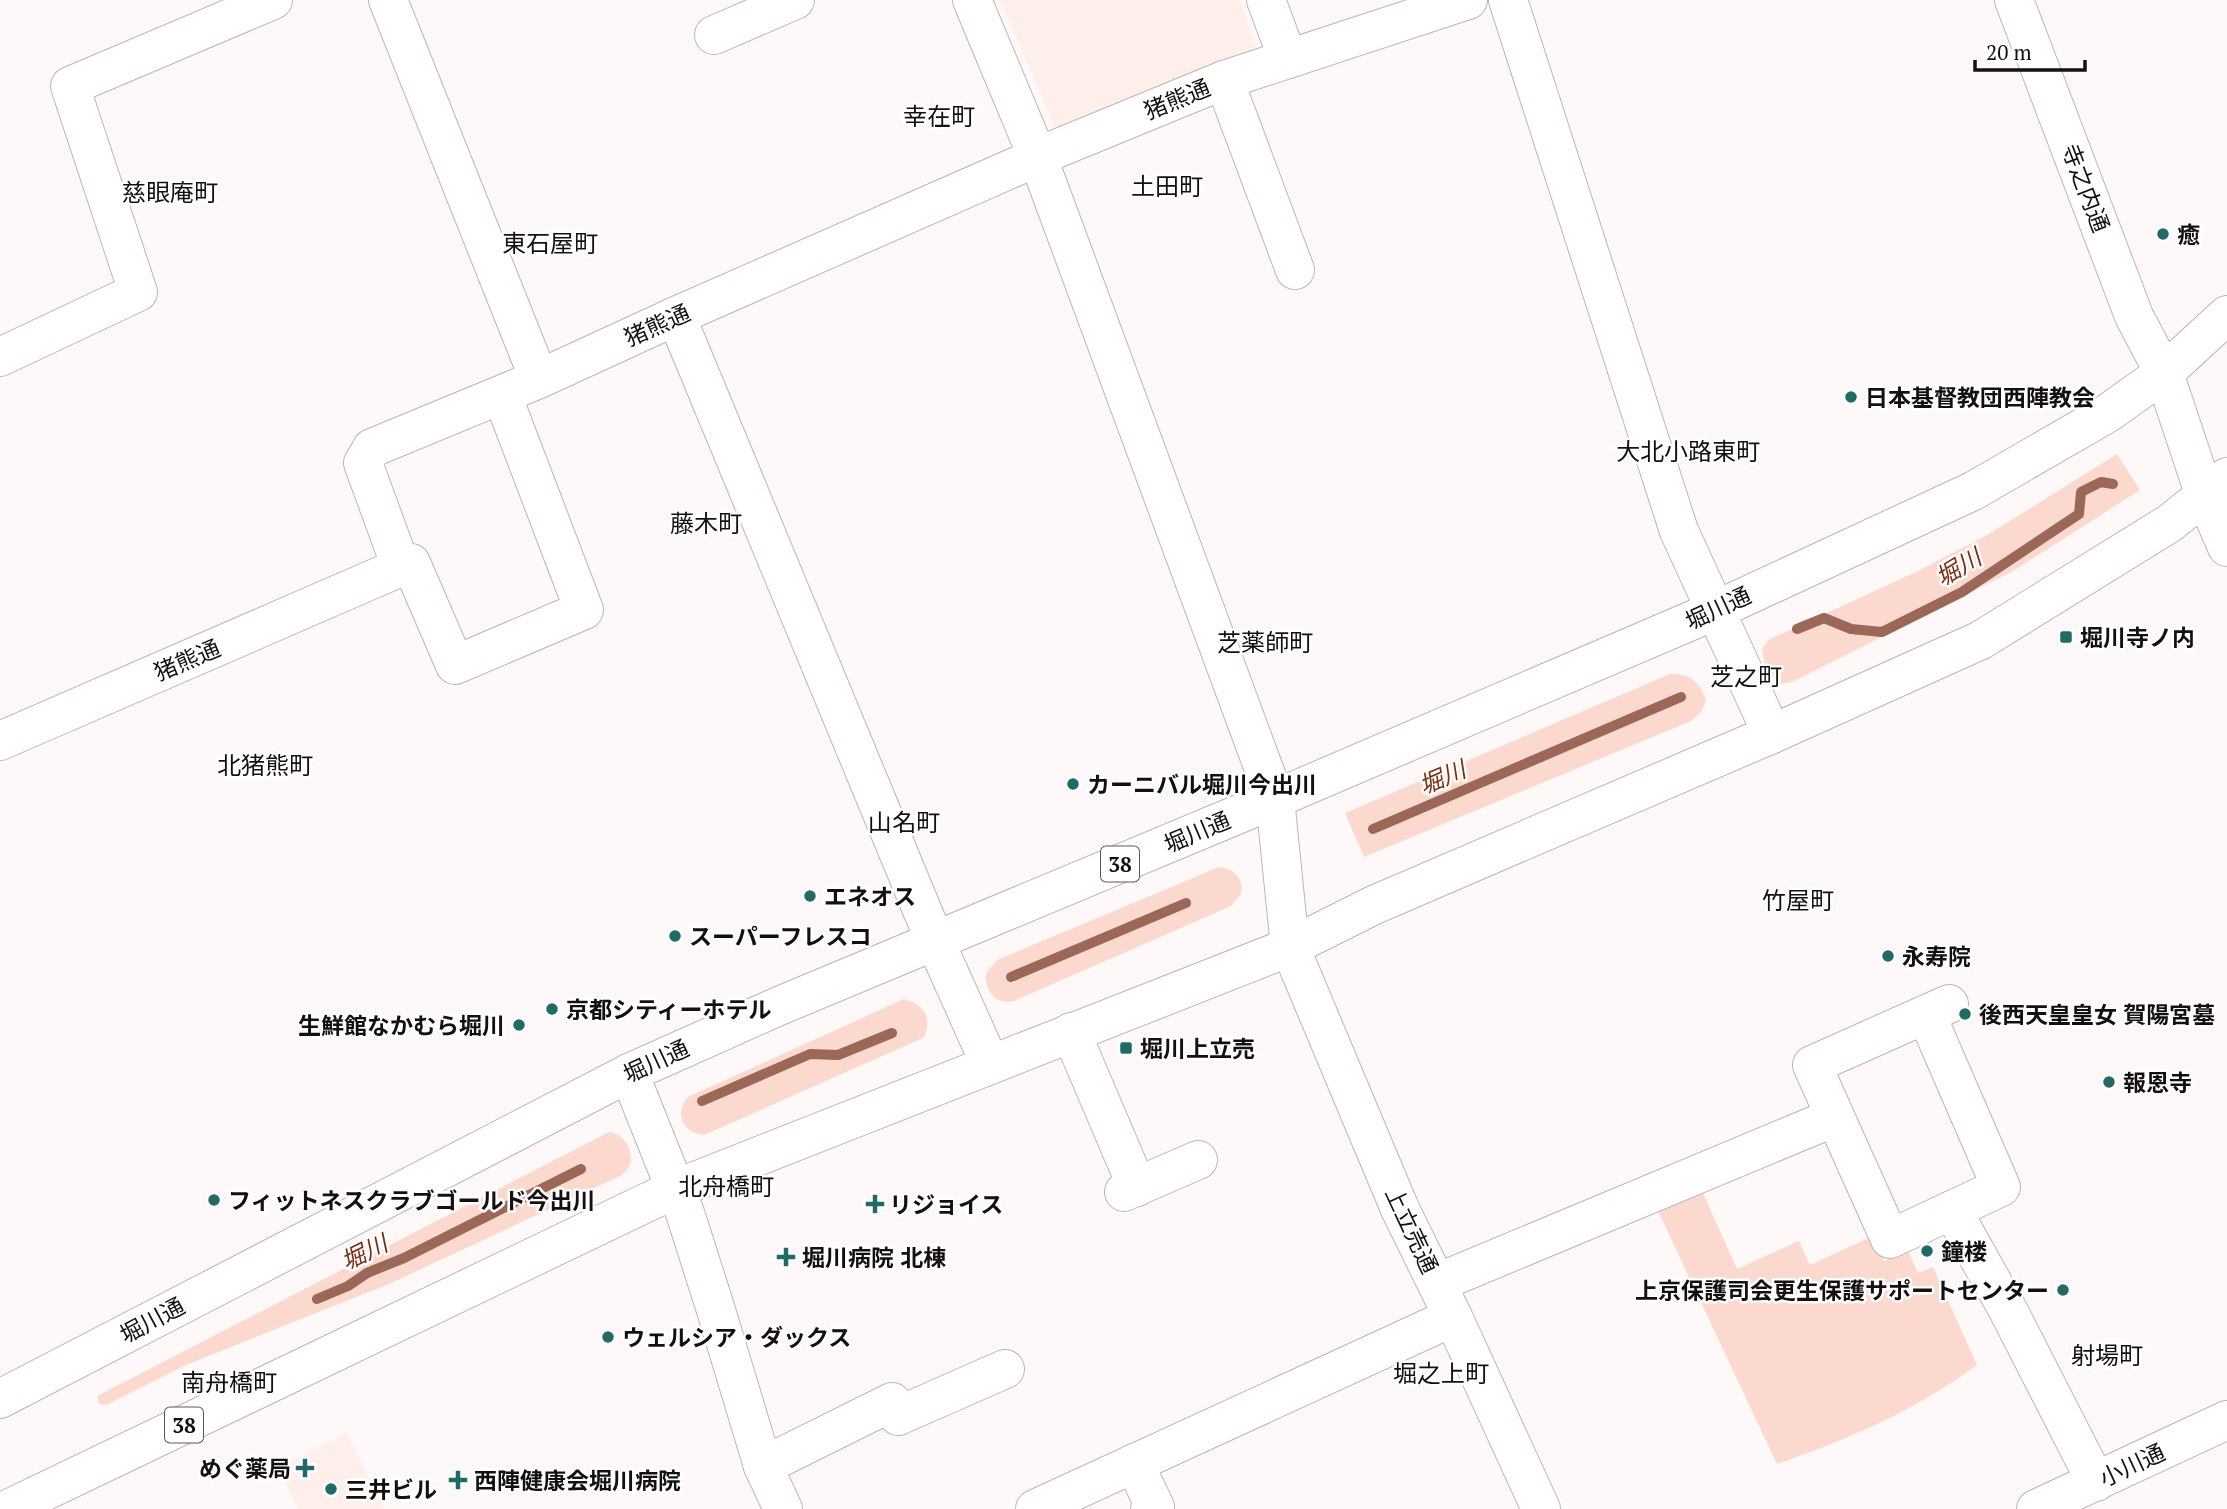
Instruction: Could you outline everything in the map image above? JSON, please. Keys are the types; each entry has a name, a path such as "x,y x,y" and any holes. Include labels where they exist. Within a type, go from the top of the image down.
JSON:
{"street":[{"path":"0,357 138,292 70,86 273,0"},
{"path":"388,0 539,379"},
{"path":"714,35 795,0"},
{"name":"上立売通","path":"972,0 1038,158 1275,799 1290,947 1401,1209 1541,1509"},
{"path":"1266,0 1288,60"},
{"name":"猪熊通","path":"0,741 401,567 363,463 372,447 502,395 1038,158 1224,80 1468,0"},
{"path":"1508,0 1679,531 1773,734"},
{"name":"寺之内通","path":"2014,0 2134,316 2164,373 2216,487"},
{"path":"1224,80 1295,270"},
{"name":"堀川通","path":"0,1399 629,1073 1714,611 1973,491 2108,413 2164,373 2227,315"},
{"path":"676,316 935,941 990,1064"},
{"path":"401,567 411,562 455,665 584,610 502,395"},
{"path":"2216,487 2227,547"},
{"name":"38","path":"8,1509 675,1189 1290,947 1374,905 1773,734 1981,640 2170,523 2216,487"},
{"path":"1937,1009 2001,1187 1889,1239 1835,1117 1812,1065 1937,1009"},
{"path":"1071,1032 1130,1189 1198,1160"},
{"path":"629,1073 675,1189 715,1307 763,1466 783,1509"},
{"path":"1437,1283 1835,1117"},
{"path":"1952,1210 2008,1310 2096,1482"},
{"path":"1035,1509 1453,1317"},
{"path":"763,1466 892,1402 898,1416 1005,1370"},
{"name":"小川通","path":"2036,1509 2227,1420"},
{"path":"1134,1463 1155,1507 1150,1509"}],"shaded area":[{"path":"1000,0 1240,0 1261,61 1061,141"},
{"path":"2117,454 2140,490 2013,571 1792,682 1781,684 1766,672 1762,649 1768,640 1918,571 1989,534"},
{"path":"1670,674 1689,677 1703,694 1706,701 1701,712 1691,721 1364,857 1345,813"},
{"path":"1219,867 1233,872 1241,883 1241,894 1231,906 1014,1001 1001,1001 989,991 986,973 997,960"},
{"path":"904,999 917,1004 925,1013 927,1024 923,1038 704,1135 690,1130 683,1121 682,1109 688,1097"},
{"path":"609,1132 622,1138 630,1151 630,1164 620,1176 389,1284 188,1364 108,1404 98,1403 98,1396 103,1393"},
{"path":"1702,1191 1737,1269 1799,1241 1810,1265 1873,1236 1884,1261 1908,1251 1918,1273 1933,1267 1977,1365 1906,1410 1777,1464 1658,1211"},
{"name":"三井ビル","path":"347,1433 384,1509 298,1509 278,1468"}],"waterway":[{"name":"堀川","path":"1797,629 1824,618 1851,629 1882,632 1962,592 2079,514 2081,492 2101,482 2113,484"},
{"name":"堀川","path":"1373,829 1681,697"},
{"name":"堀川","path":"1011,977 1186,903"},
{"name":"堀川","path":"702,1101 810,1054 838,1055 892,1033"},
{"name":"堀川","path":"317,1299 581,1169"}],"place":[{"name":"癒","path":"2163,234"},
{"name":"日本基督教団西陣教会","path":"1851,397"},
{"name":"堀川寺ノ内","path":"2066,637"},
{"name":"カーニバル堀川今出川","path":"1073,784"},
{"name":"エネオス","path":"810,896"},
{"name":"スーパーフレスコ","path":"675,936"},
{"name":"永寿院","path":"1888,956"},
{"name":"京都シティーホテル","path":"552,1009"},
{"name":"後西天皇皇女 賀陽宮墓","path":"1965,1014"},
{"name":"生鮮館なかむら堀川","path":"519,1025"},
{"name":"堀川上立売","path":"1126,1048"},
{"name":"報恩寺","path":"2109,1082"},
{"name":"フィットネスクラブゴールド今出川","path":"214,1200"},
{"name":"リジョイス","path":"875,1204"},
{"name":"鐘楼","path":"1927,1251"},
{"name":"堀川病院 北棟","path":"786,1257"},
{"name":"上京保護司会更生保護サポートセンター","path":"2063,1290"},
{"name":"ウェルシア・ダックス","path":"608,1337"},
{"name":"めぐ薬局","path":"305,1468"},
{"name":"西陣健康会堀川病院","path":"458,1480"},
{"name":"三井ビル","path":"331,1489"}],"district":[{"name":"幸在町","path":"939,116"},
{"name":"土田町","path":"1167,186"},
{"name":"慈眼庵町","path":"170,192"},
{"name":"東石屋町","path":"550,243"},
{"name":"大北小路東町","path":"1688,451"},
{"name":"藤木町","path":"706,523"},
{"name":"芝薬師町","path":"1265,642"},
{"name":"芝之町","path":"1746,676"},
{"name":"北猪熊町","path":"265,765"},
{"name":"山名町","path":"904,822"},
{"name":"竹屋町","path":"1798,900"},
{"name":"北舟橋町","path":"726,1186"},
{"name":"射場町","path":"2107,1355"},
{"name":"堀之上町","path":"1441,1373"},
{"name":"南舟橋町","path":"229,1382"}]}
